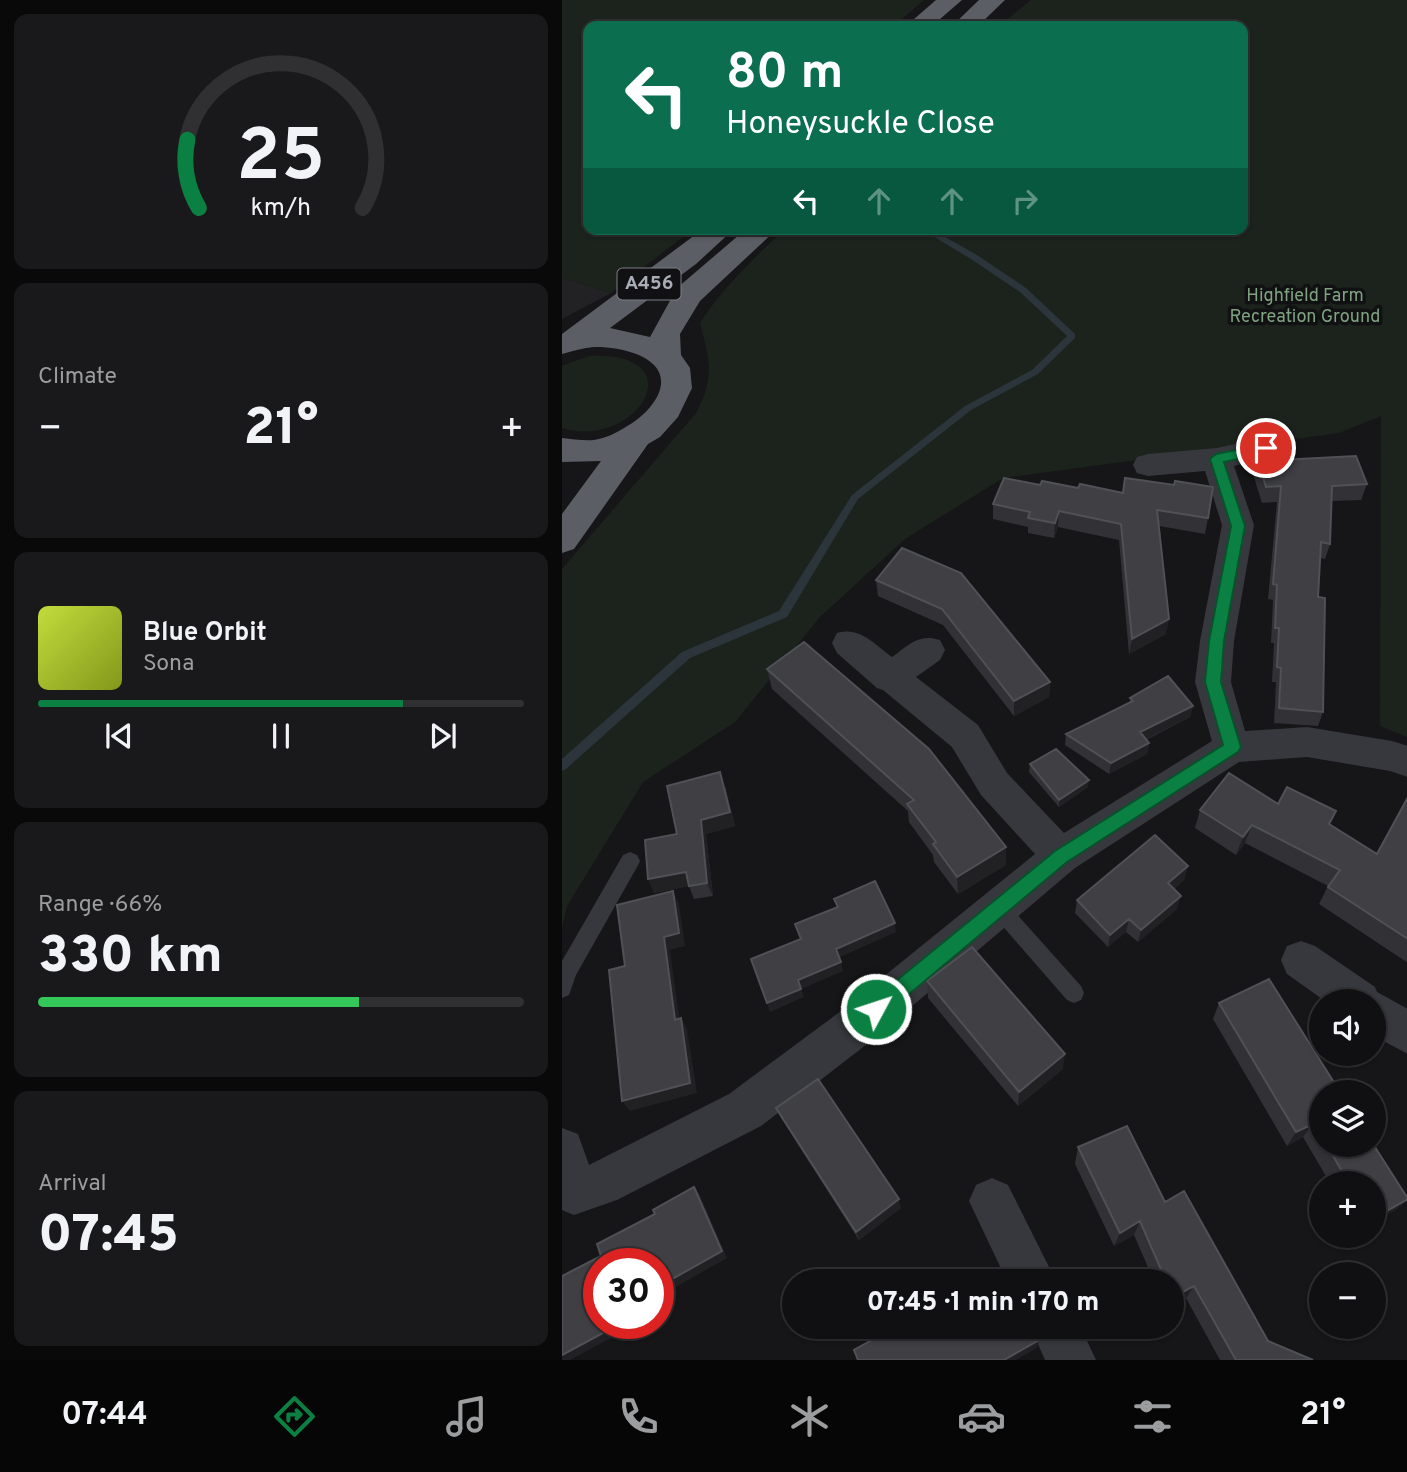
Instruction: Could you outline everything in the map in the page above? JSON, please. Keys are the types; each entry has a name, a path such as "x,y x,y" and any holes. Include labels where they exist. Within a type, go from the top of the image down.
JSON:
{"highway":[{"path":"924,21 950,0"},
{"path":"970,21 993,0"},
{"name":"A456","path":"570,341 697,250 713,235"},
{"name":"A456","path":"666,354 665,334 687,295 756,235"},
{"path":"562,540 634,440 654,425 675,400 677,375 666,354 641,342 613,337 570,341"},
{"path":"562,450 601,449 634,440"}],"street":[{"path":"1148,465 1216,459 1266,448"},
{"path":"1216,459 1238,526 1217,641 1213,682 1232,747"},
{"path":"849,643 889,678 965,736 994,783 1061,856"},
{"path":"889,678 928,650"},
{"path":"566,1183 601,1184 745,1110 856,1026 1061,856 1232,747 1307,743 1392,756 1407,762"},
{"path":"1301,961 1342,989"},
{"path":"1386,1019 1407,1034"},
{"path":"992,1201 1026,1269"},
{"path":"1060,1339 1071,1360"}],"lane":[{"path":"562,988 567,972 630,861"},
{"path":"999,908 1074,993"}],"shaded area":[{"path":"562,278 565,279 611,293 562,319"}],"green space":[{"path":"562,0 924,0 900,21 583,21 583,235 685,235 611,293 562,278"},
{"name":"Highfield Farm Recreation Ground","path":"1031,0 1407,0 1407,737 1380,726 1381,416 1339,433 1003,478 905,539 820,617 735,722 643,782 567,906 562,928 562,569 696,413 706,389 709,369 700,323 750,262 778,235 1248,235 1248,21 1005,21"},
{"path":"589,356 622,359 641,368 648,383 644,399 632,414 613,426 589,431 562,428 562,366"}],"building":[{"path":"1356,456 1367,484 1332,486 1330,544 1321,542 1318,597 1325,598 1323,712 1279,708 1279,628 1275,628 1277,585 1273,584 1281,486 1266,487 1258,461"},
{"path":"1004,478 1040,485 1042,481 1078,488 1080,484 1123,493 1125,478 1174,485 1175,481 1213,487 1208,518 1157,510 1169,619 1132,639 1121,524 1059,511 1055,523 1028,518 1030,512 993,504"},
{"path":"902,548 961,573 1050,682 1014,701 942,609 876,580"},
{"path":"804,642 929,749 1006,847 957,877 933,844 936,842 907,804 914,800 767,669"},
{"path":"1168,676 1193,706 1140,732 1149,743 1111,763 1066,734 1133,701 1130,698"},
{"path":"1056,749 1089,780 1059,800 1030,764"},
{"path":"720,772 730,812 701,820 707,883 689,886 686,872 648,879 645,840 677,834 667,786"},
{"path":"1229,773 1278,804 1287,787 1336,811 1329,824 1377,854 1408,797 1408,939 1328,887 1340,870 1252,825 1243,837 1200,810"},
{"path":"1155,835 1188,866 1168,883 1181,896 1141,930 1129,919 1110,935 1077,900"},
{"path":"875,881 895,923 836,949 841,962 798,980 801,989 767,1003 751,959 801,939 795,924 838,907 834,899"},
{"path":"673,891 679,933 664,937 675,1020 681,1018 690,1083 622,1101 609,970 625,966 617,905"},
{"path":"972,947 1065,1054 1019,1092 927,981"},
{"path":"1269,979 1309,1043 1309,1066 1324,1066 1332,1080 1309,1080 1309,1126 1296,1132 1219,1003"},
{"path":"818,1079 899,1199 856,1232 776,1108"},
{"path":"1127,1126 1165,1202 1184,1191 1268,1341 1313,1360 1236,1360 1194,1286 1184,1291 1184,1269 1161,1269 1140,1221 1120,1233 1078,1147"},
{"path":"1334,1157 1381,1157 1408,1199 1386,1211 1386,1171 1342,1171"},
{"path":"694,1187 722,1251 674,1278 674,1248 598,1248 597,1244 655,1214 653,1210"},
{"path":"583,1265 583,1339 592,1339 562,1355 562,1276"},
{"path":"874,1339 1039,1340 1004,1360 858,1360 854,1350"}],"waterway":[{"path":"562,766 686,655 783,614 855,497 968,408 1035,372 1072,336 1023,290 936,235"}],"route":[{"path":"876,1009 1061,856 1232,747 1213,682 1217,641 1238,526 1216,459 1266,448"}]}
